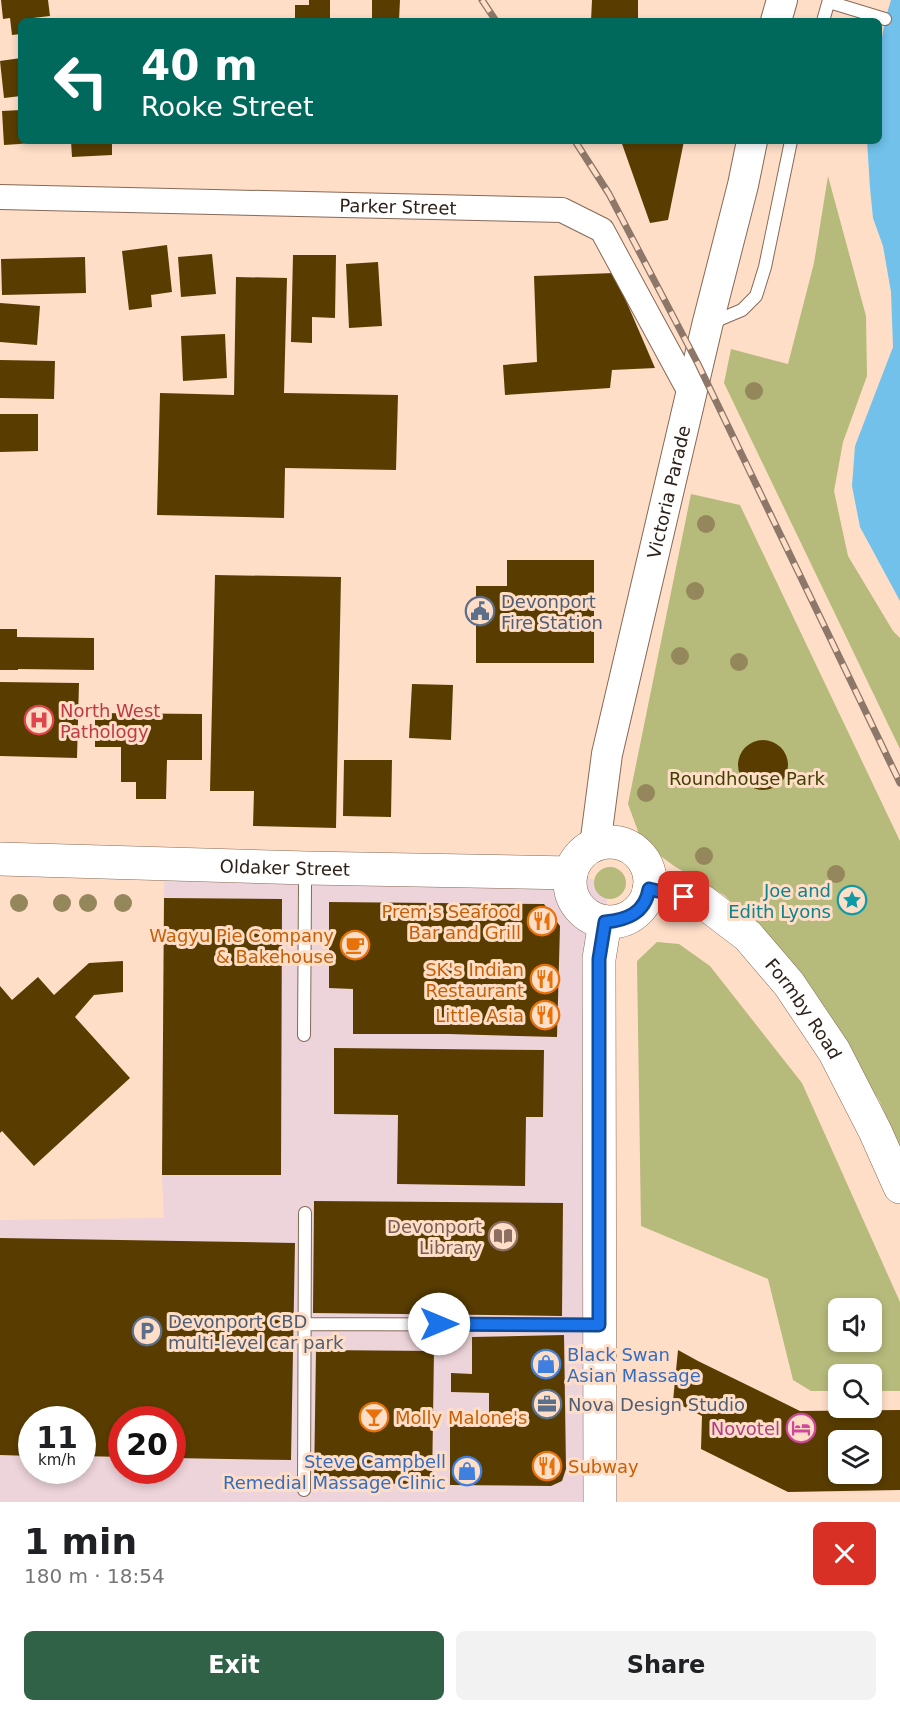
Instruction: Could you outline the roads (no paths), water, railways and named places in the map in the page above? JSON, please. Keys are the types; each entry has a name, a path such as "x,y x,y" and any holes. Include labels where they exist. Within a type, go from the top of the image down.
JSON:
{"main road":[{"path":"613,843 626,846 638,854 646,866 650,879 649,889 642,905 633,915 620,921 599,922 582,911 573,899 570,873 583,853 595,846 613,843"},
{"name":"Oldaker Street","path":"0,859 570,873"},
{"name":"Formby Road","path":"649,889 702,901 748,936 789,984 834,1052 875,1131 900,1187"},
{"path":"600,1502 599,959 605,922"}],"street":[{"path":"777,18 782,0"},
{"name":"Victoria Parade","path":"595,846 608,754 751,144"},
{"name":"Parker Street","path":"0,197 562,210 602,230 691,394"}],"lane":[{"path":"824,18 829,1 882,18"},
{"path":"707,326 742,310 756,296 765,267 790,144"},
{"path":"303,1035 307,868"},
{"path":"304,1490 305,1213"},
{"path":"304,1324 599,1325"}],"water":[{"path":"891,0 900,0 900,601 860,527 852,486 855,446 893,347 891,292 883,246 873,218 867,144 882,144 882,35"}],"railway":[{"path":"482,0 494,18"},
{"path":"577,144 609,194 698,364 900,783"}],"place":[{"name":"Devonport Fire Station","path":"480,611"},
{"name":"North West Pathology","path":"39,720"},
{"name":"Joe and Edith Lyons","path":"852,900"},
{"name":"Prem's Seafood Bar and Grill","path":"542,921"},
{"name":"Wagyu Pie Company & Bakehouse","path":"355,945"},
{"name":"SK's Indian Restaurant","path":"545,979"},
{"name":"Little Asia","path":"545,1015"},
{"name":"Devonport Library","path":"503,1236"},
{"name":"Devonport CBD multi-level car park","path":"147,1331"},
{"name":"Black Swan Asian Massage","path":"546,1364"},
{"name":"Nova Design Studio","path":"547,1404"},
{"name":"Molly Malone's","path":"374,1417"},
{"name":"Novotel","path":"801,1428"},
{"name":"Subway","path":"547,1466"},
{"name":"Steve Campbell Remedial Massage Clinic","path":"467,1471"}],"park label":[{"name":"Roundhouse Park","path":"747,778"}]}
